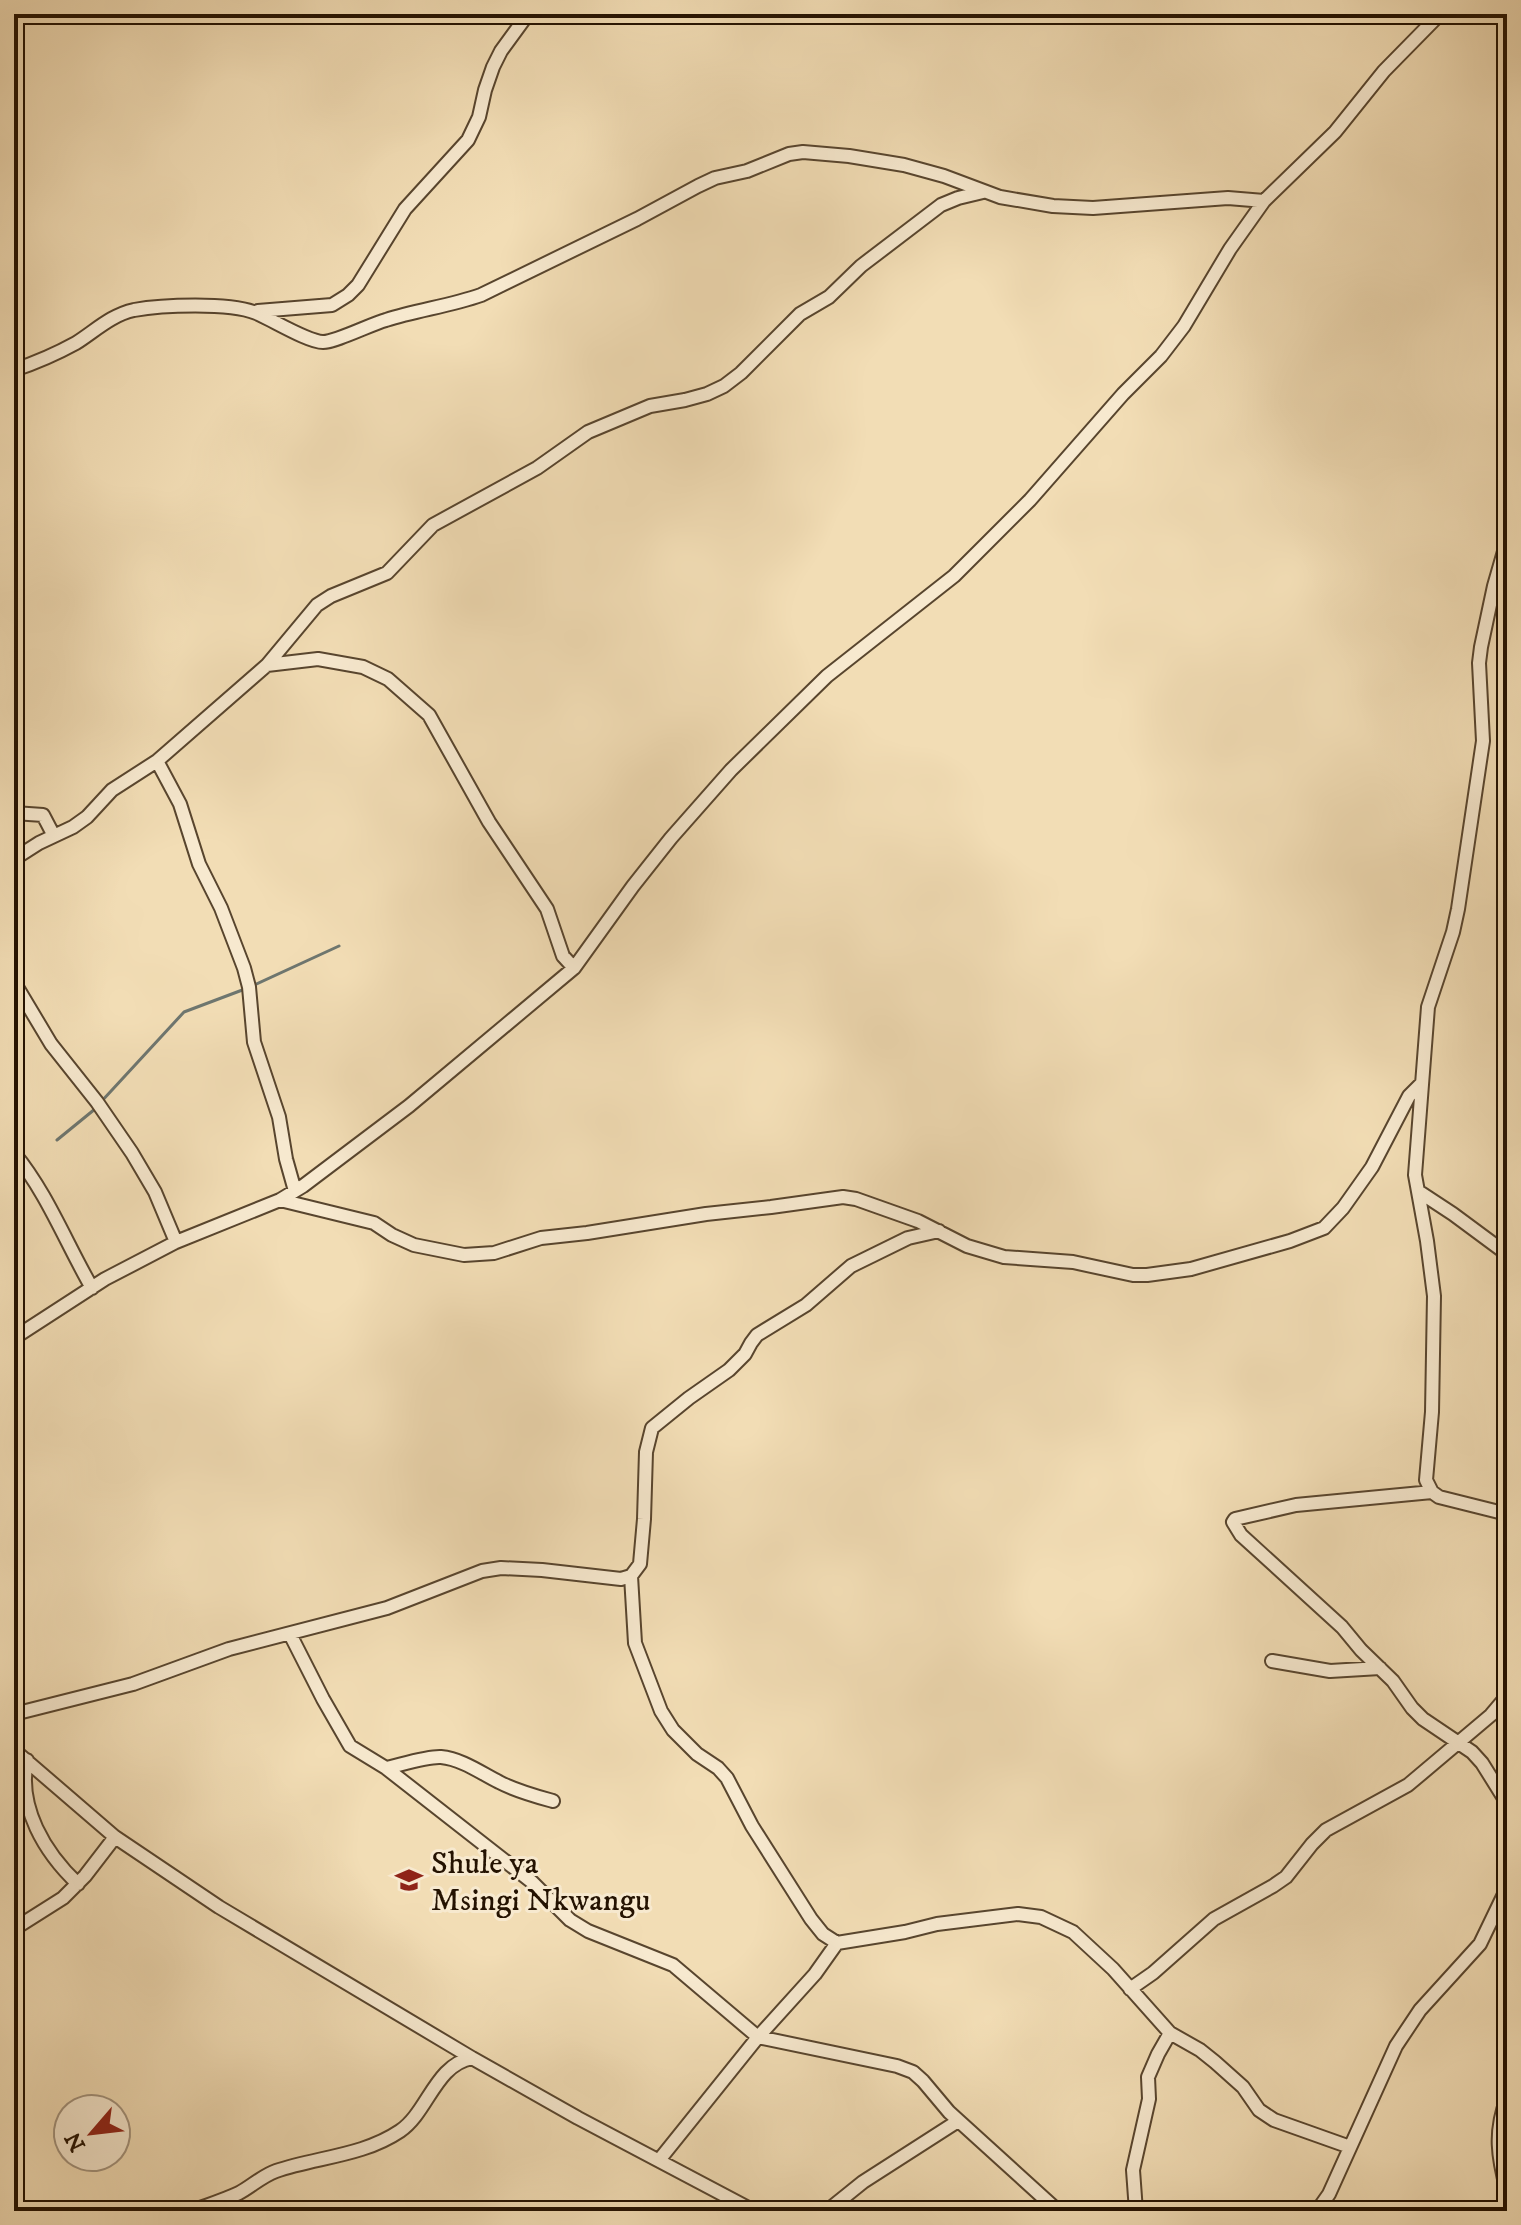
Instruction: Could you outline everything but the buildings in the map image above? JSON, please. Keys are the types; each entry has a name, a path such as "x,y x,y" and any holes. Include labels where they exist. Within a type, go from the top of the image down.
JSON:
{"street":[{"path":"14,370 78,342 102,324 134,310 206,306 275,311 332,305 348,295 358,285 405,209 468,140 479,117 493,67 528,14"},
{"path":"14,1338 92,1288 176,1242 295,1191 409,1106 574,968 652,862 731,770 827,676 971,560 1161,356 1184,326 1230,249 1264,201 1335,132 1384,71 1440,14"},
{"path":"251,311 318,341 330,341 385,320 481,295 715,178 747,171 789,154 815,152 904,165 944,176 983,192 1072,209 1206,199 1264,201"},
{"path":"14,859 78,824 112,790 157,761 267,665 317,605 387,573 442,519 537,468 588,432 650,406 685,400 724,386 800,314 829,297 861,266 941,205 983,192"},
{"path":"1432,1492 1426,1470 1432,1412 1434,1296 1415,1175 1422,1083 1428,1007 1455,920 1483,741 1481,647 1507,541"},
{"path":"267,665 318,659 363,667 388,679 429,715 489,822 547,909 563,956 574,968"},
{"path":"157,761 180,804 199,864 221,908 244,968 249,987 254,1042 279,1117 295,1191"},
{"path":"14,813 43,815 54,836"},
{"path":"14,982 51,1044 107,1116 155,1192 176,1242"},
{"path":"280,1200 374,1223 414,1245 464,1255 494,1253 541,1238 616,1226 843,1197 881,1208 939,1231 967,1246 1004,1257 1073,1262 1133,1275 1147,1275 1191,1269 1290,1241 1324,1228 1343,1208 1372,1167 1409,1096 1422,1083"},
{"path":"14,1153 42,1192 92,1288"},
{"path":"1418,1191 1507,1254"},
{"path":"14,1714 133,1684 229,1649 387,1608 482,1571 501,1568 621,1579 631,1576 640,1564 643,1544 646,1452 652,1428 729,1370 745,1354 757,1335 806,1305 851,1266 908,1238 939,1231"},
{"path":"1507,1514 1450,1500 1432,1492 1296,1505 1233,1522 1241,1535 1342,1627 1393,1681 1412,1708 1472,1752 1507,1803"},
{"path":"631,1576 635,1643 661,1711 673,1730 727,1778 752,1826 823,1934 837,1943 951,1922 1018,1914 1041,1917 1073,1932 1113,1969 1170,2033 1215,2062 1243,2087 1259,2110 1274,2120 1350,2147"},
{"path":"290,1634 350,1746 386,1768 532,1882 570,1920 588,1931 673,1965 758,2037 913,2072 958,2121 1058,2211"},
{"path":"1272,1661 1330,1671 1380,1668"},
{"path":"1130,1989 1153,1973 1214,1919 1286,1877 1326,1830 1408,1785 1507,1700"},
{"path":"14,1750 115,1837 219,1907 472,2058 754,2211"},
{"path":"386,1768 445,1757 525,1793 553,1801"},
{"path":"27,1760 25,1794 31,1813 54,1858 78,1884"},
{"path":"14,1929 50,1908 78,1884 115,1837"},
{"path":"1317,2211 1329,2194 1401,2036 1420,2010 1480,1944 1507,1888"},
{"path":"660,2159 758,2037 815,1974 837,1943"},
{"path":"1136,2211 1133,2170 1149,2099 1148,2077 1170,2033"},
{"path":"192,2211 234,2195 275,2172 354,2151 389,2138 407,2126 450,2069 461,2060 472,2058"},
{"path":"1507,2098 1498,2130 1507,2191"},
{"path":"827,2211 863,2182 958,2121"}],"waterway":[{"path":"252,986 339,946"},
{"path":"100,1103 184,1012 245,989"},
{"path":"57,1140 95,1109"}],"place":[{"name":"Shule ya Msingi Nkwangu","path":"409,1880"}]}
